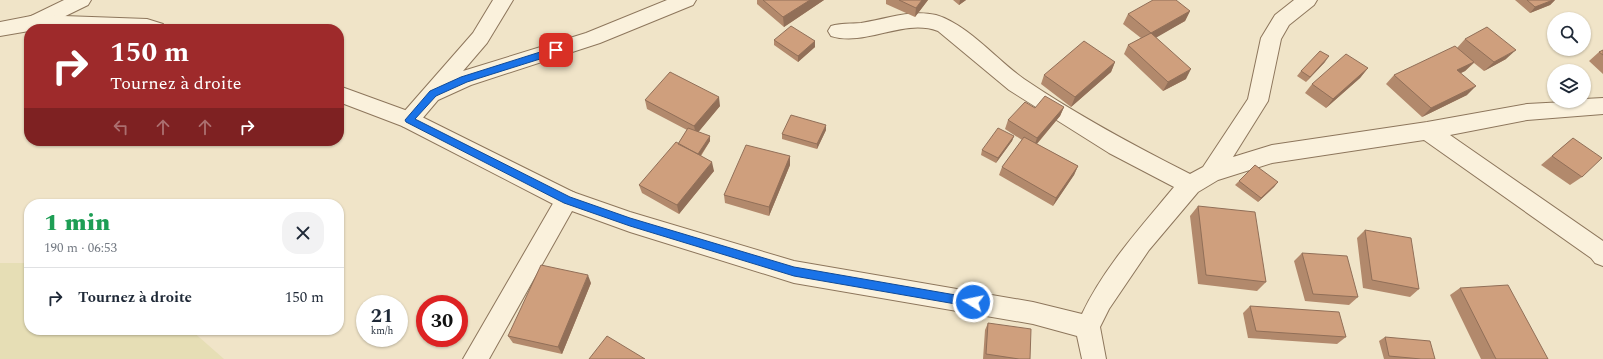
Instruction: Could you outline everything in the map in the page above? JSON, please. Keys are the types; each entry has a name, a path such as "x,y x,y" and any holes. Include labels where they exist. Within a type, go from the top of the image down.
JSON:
{"street":[{"path":"36,22 81,0"},
{"path":"409,120 480,38 503,0"},
{"path":"433,94 464,79 593,38 686,0"},
{"path":"1211,173 1258,101 1271,38 1282,20 1307,0"},
{"path":"838,31 866,29 912,20 933,21 945,26 1023,88 1117,147 1190,185"},
{"path":"26,24 36,22 92,24"},
{"path":"0,29 24,24"},
{"path":"344,96 409,120 567,200 630,222 794,272 1033,313 1088,326"},
{"path":"1094,359 1088,326 1100,301 1140,243 1190,185 1211,173 1272,154 1427,130 1527,112 1603,106"},
{"path":"1427,130 1603,256"},
{"path":"475,359 567,200"}],"shaded area":[{"path":"0,263 24,263 24,335 197,335 224,359 0,359"}],"building":[{"path":"763,0 810,0 783,17"},
{"path":"899,0 922,0 916,8"},
{"path":"1153,0 1176,0 1190,11 1151,33 1128,14"},
{"path":"1527,0 1553,0 1535,7"},
{"path":"791,26 815,41 798,56 774,40"},
{"path":"1487,27 1516,50 1494,62 1465,39"},
{"path":"1151,33 1191,69 1168,82 1128,45"},
{"path":"1084,41 1115,62 1075,97 1044,75"},
{"path":"1455,46 1474,62 1457,70 1476,86 1431,108 1394,75"},
{"path":"1320,51 1329,56 1310,77 1301,71"},
{"path":"1346,54 1368,68 1333,99 1312,84"},
{"path":"670,72 719,97 694,126 645,100"},
{"path":"1045,96 1064,107 1037,138 1008,120 1025,102 1035,108"},
{"path":"791,115 826,125 817,144 782,134"},
{"path":"688,128 710,136 698,154 678,144"},
{"path":"998,128 1014,136 998,158 982,150"},
{"path":"1024,137 1078,166 1056,198 1002,167"},
{"path":"1573,138 1602,158 1582,177 1552,156"},
{"path":"676,142 712,162 677,205 639,185"},
{"path":"746,145 790,156 769,207 724,195"},
{"path":"1255,165 1278,182 1261,198 1239,181"},
{"path":"1198,206 1255,212 1266,282 1206,275"},
{"path":"1365,230 1411,238 1419,289 1372,280"},
{"path":"1302,253 1347,256 1358,297 1313,294"},
{"path":"541,265 588,275 558,347 508,336"},
{"path":"1508,285 1548,359 1496,359 1460,288"},
{"path":"1250,306 1339,312 1346,337 1256,331"},
{"path":"988,323 1031,329 1030,359 1019,359 986,354"},
{"path":"607,336 645,359 589,359"},
{"path":"1385,337 1430,341 1435,359 1389,356"}],"route":[{"path":"556,50 464,79 433,94 409,120 567,200 630,222 794,272 973,302"}]}
